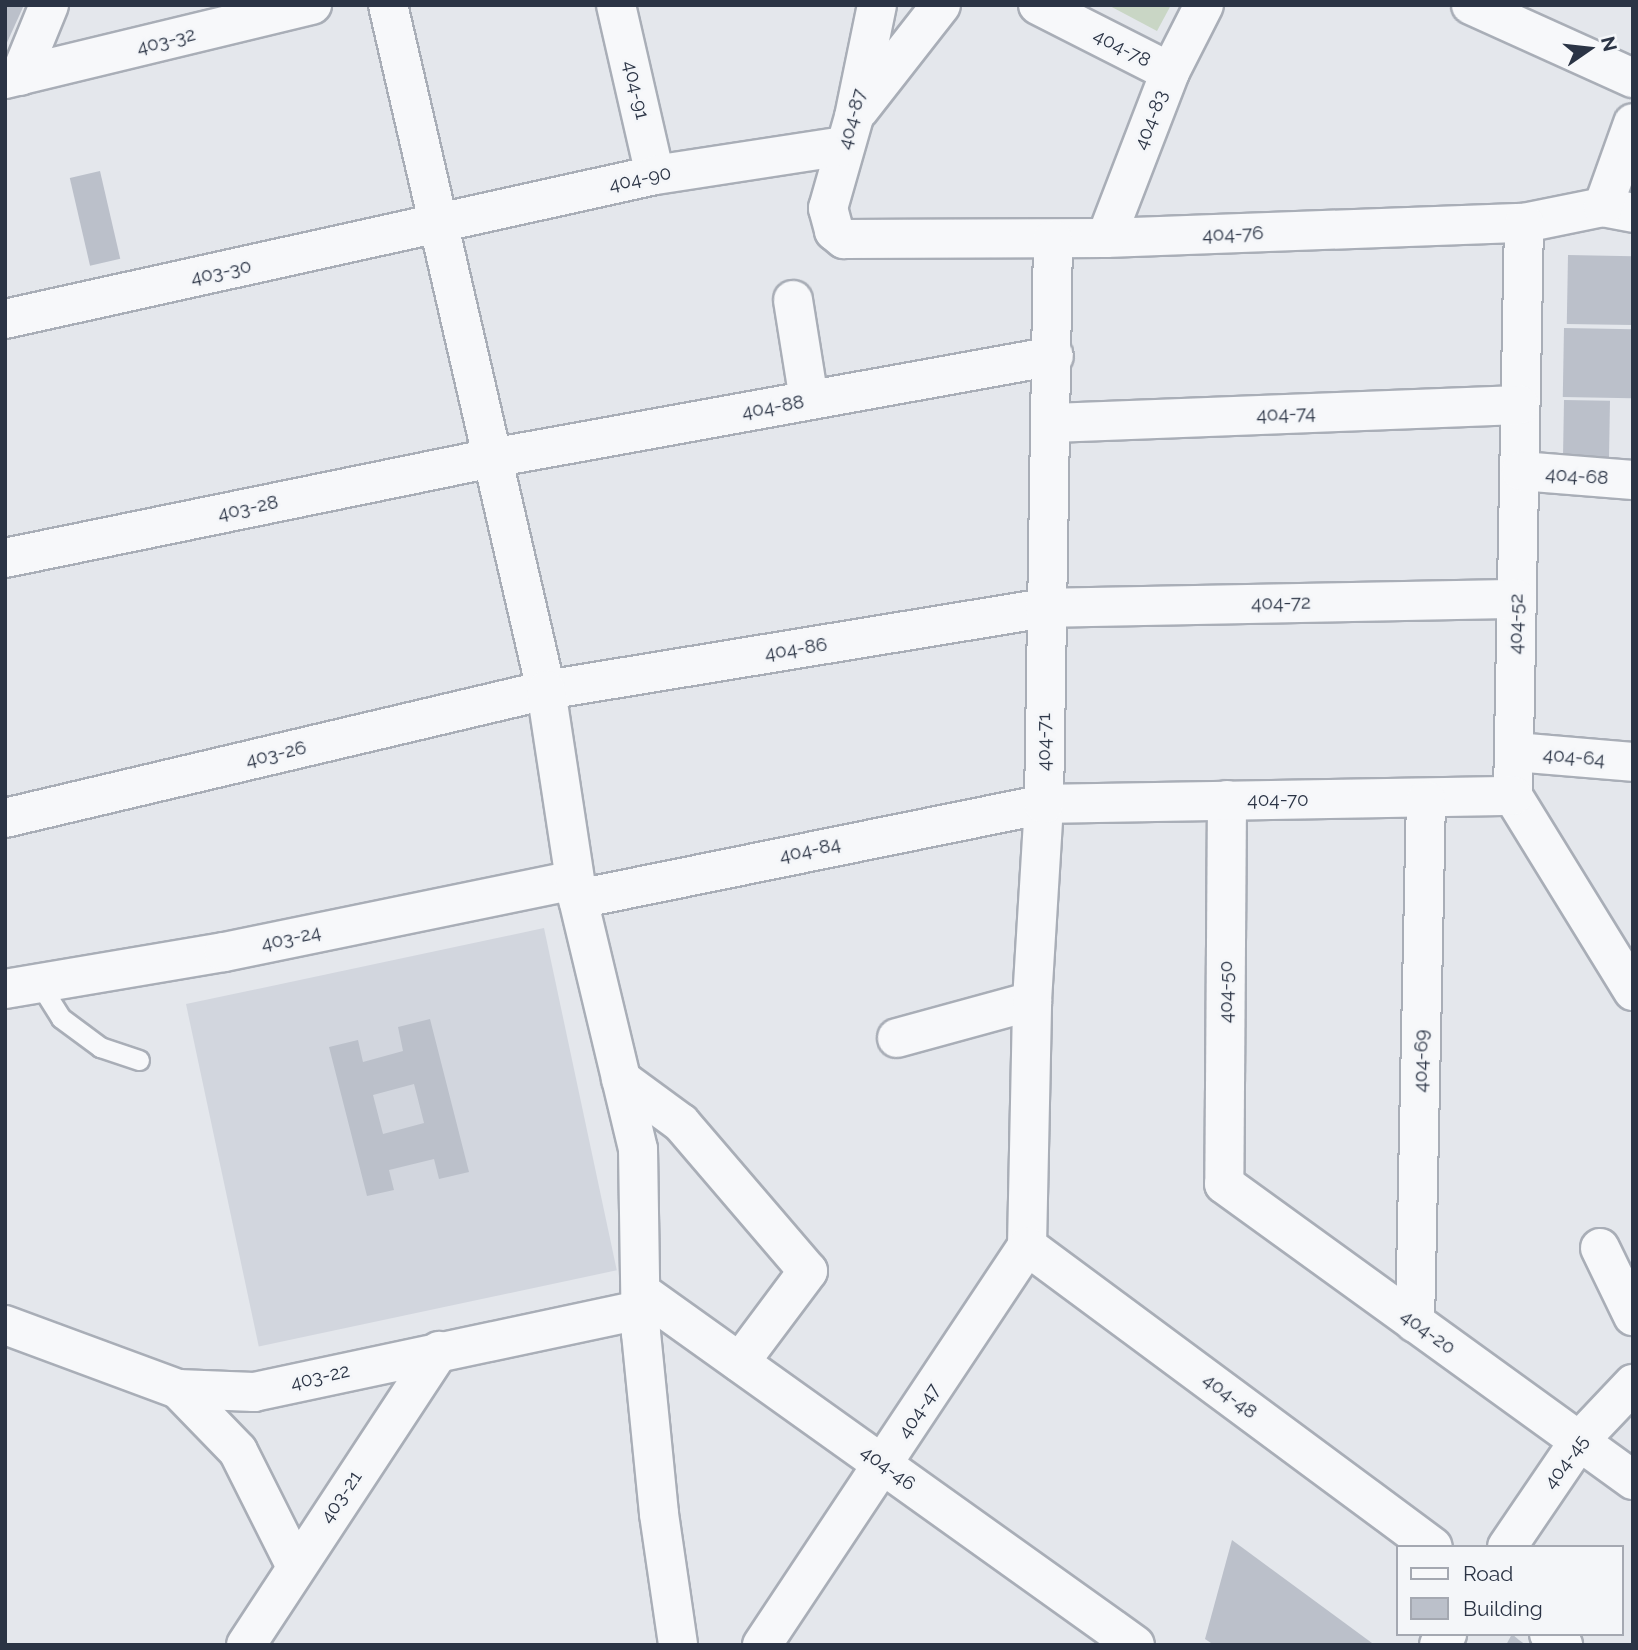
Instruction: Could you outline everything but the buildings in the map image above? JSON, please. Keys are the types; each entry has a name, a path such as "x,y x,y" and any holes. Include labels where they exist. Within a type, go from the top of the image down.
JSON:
{"street":[{"path":"12,78 49,5"},
{"name":"403-32","path":"12,78 312,5"},
{"path":"388,5 546,690 576,890 638,1149 641,1301 659,1514 678,1645"},
{"name":"404-91","path":"616,5 655,175"},
{"name":"404-87","path":"834,231 828,208 849,131 877,5"},
{"path":"849,131 941,5"},
{"name":"404-78","path":"1038,5 1170,72"},
{"name":"404-83","path":"1106,238 1170,72 1204,5"},
{"path":"1471,5 1633,78"},
{"path":"1618,210 1633,124"},
{"name":"404-90","path":"437,226 849,131"},
{"name":"404-76","path":"834,231 844,239 858,241 1106,238 1524,223 1618,210"},
{"name":"404-52","path":"1513,796 1524,223"},
{"name":"403-30","path":"5,319 437,226"},
{"name":"404-71","path":"1027,1245 1032,1001 1044,804 1045,608 1054,356 1053,239"},
{"path":"793,300 809,400"},
{"name":"404-88","path":"492,458 1054,356"},
{"name":"404-74","path":"1052,423 1520,405"},
{"name":"403-28","path":"5,558 492,458"},
{"name":"404-68","path":"1521,471 1633,480"},
{"name":"404-72","path":"1045,608 1516,599"},
{"name":"404-86","path":"546,690 1045,608"},
{"name":"403-26","path":"5,818 546,690"},
{"name":"404-64","path":"1515,752 1633,762"},
{"path":"1513,796 1633,991"},
{"name":"404-70","path":"1044,804 1426,800 1513,796"},
{"name":"404-50","path":"1224,1184 1227,800"},
{"name":"404-69","path":"1415,1323 1426,800"},
{"name":"404-84","path":"576,890 1044,804"},
{"name":"403-24","path":"22,986 576,890"},
{"path":"897,1038 1032,1001"},
{"path":"621,1079 681,1123 808,1270 740,1363"},
{"name":"404-20","path":"1224,1184 1633,1480"},
{"name":"404-47","path":"762,1645 884,1465 1027,1245"},
{"name":"404-48","path":"1027,1245 1430,1545"},
{"path":"1600,1248 1633,1316"},
{"name":"403-22","path":"5,1325 178,1389 254,1392 439,1351 641,1301"},
{"name":"404-46","path":"641,1301 740,1363 1135,1645"},
{"name":"403-21","path":"246,1645 295,1565 439,1351"},
{"name":"404-45","path":"1508,1545 1579,1441 1633,1384"},
{"path":"178,1389 238,1451 295,1565"}],"lane":[{"path":"22,986 100,1047 139,1060"}],"shaded area":[{"path":"544,928 617,1270 259,1346 186,1004"}],"green space":[{"path":"1108,5 1171,5 1157,31"}]}
